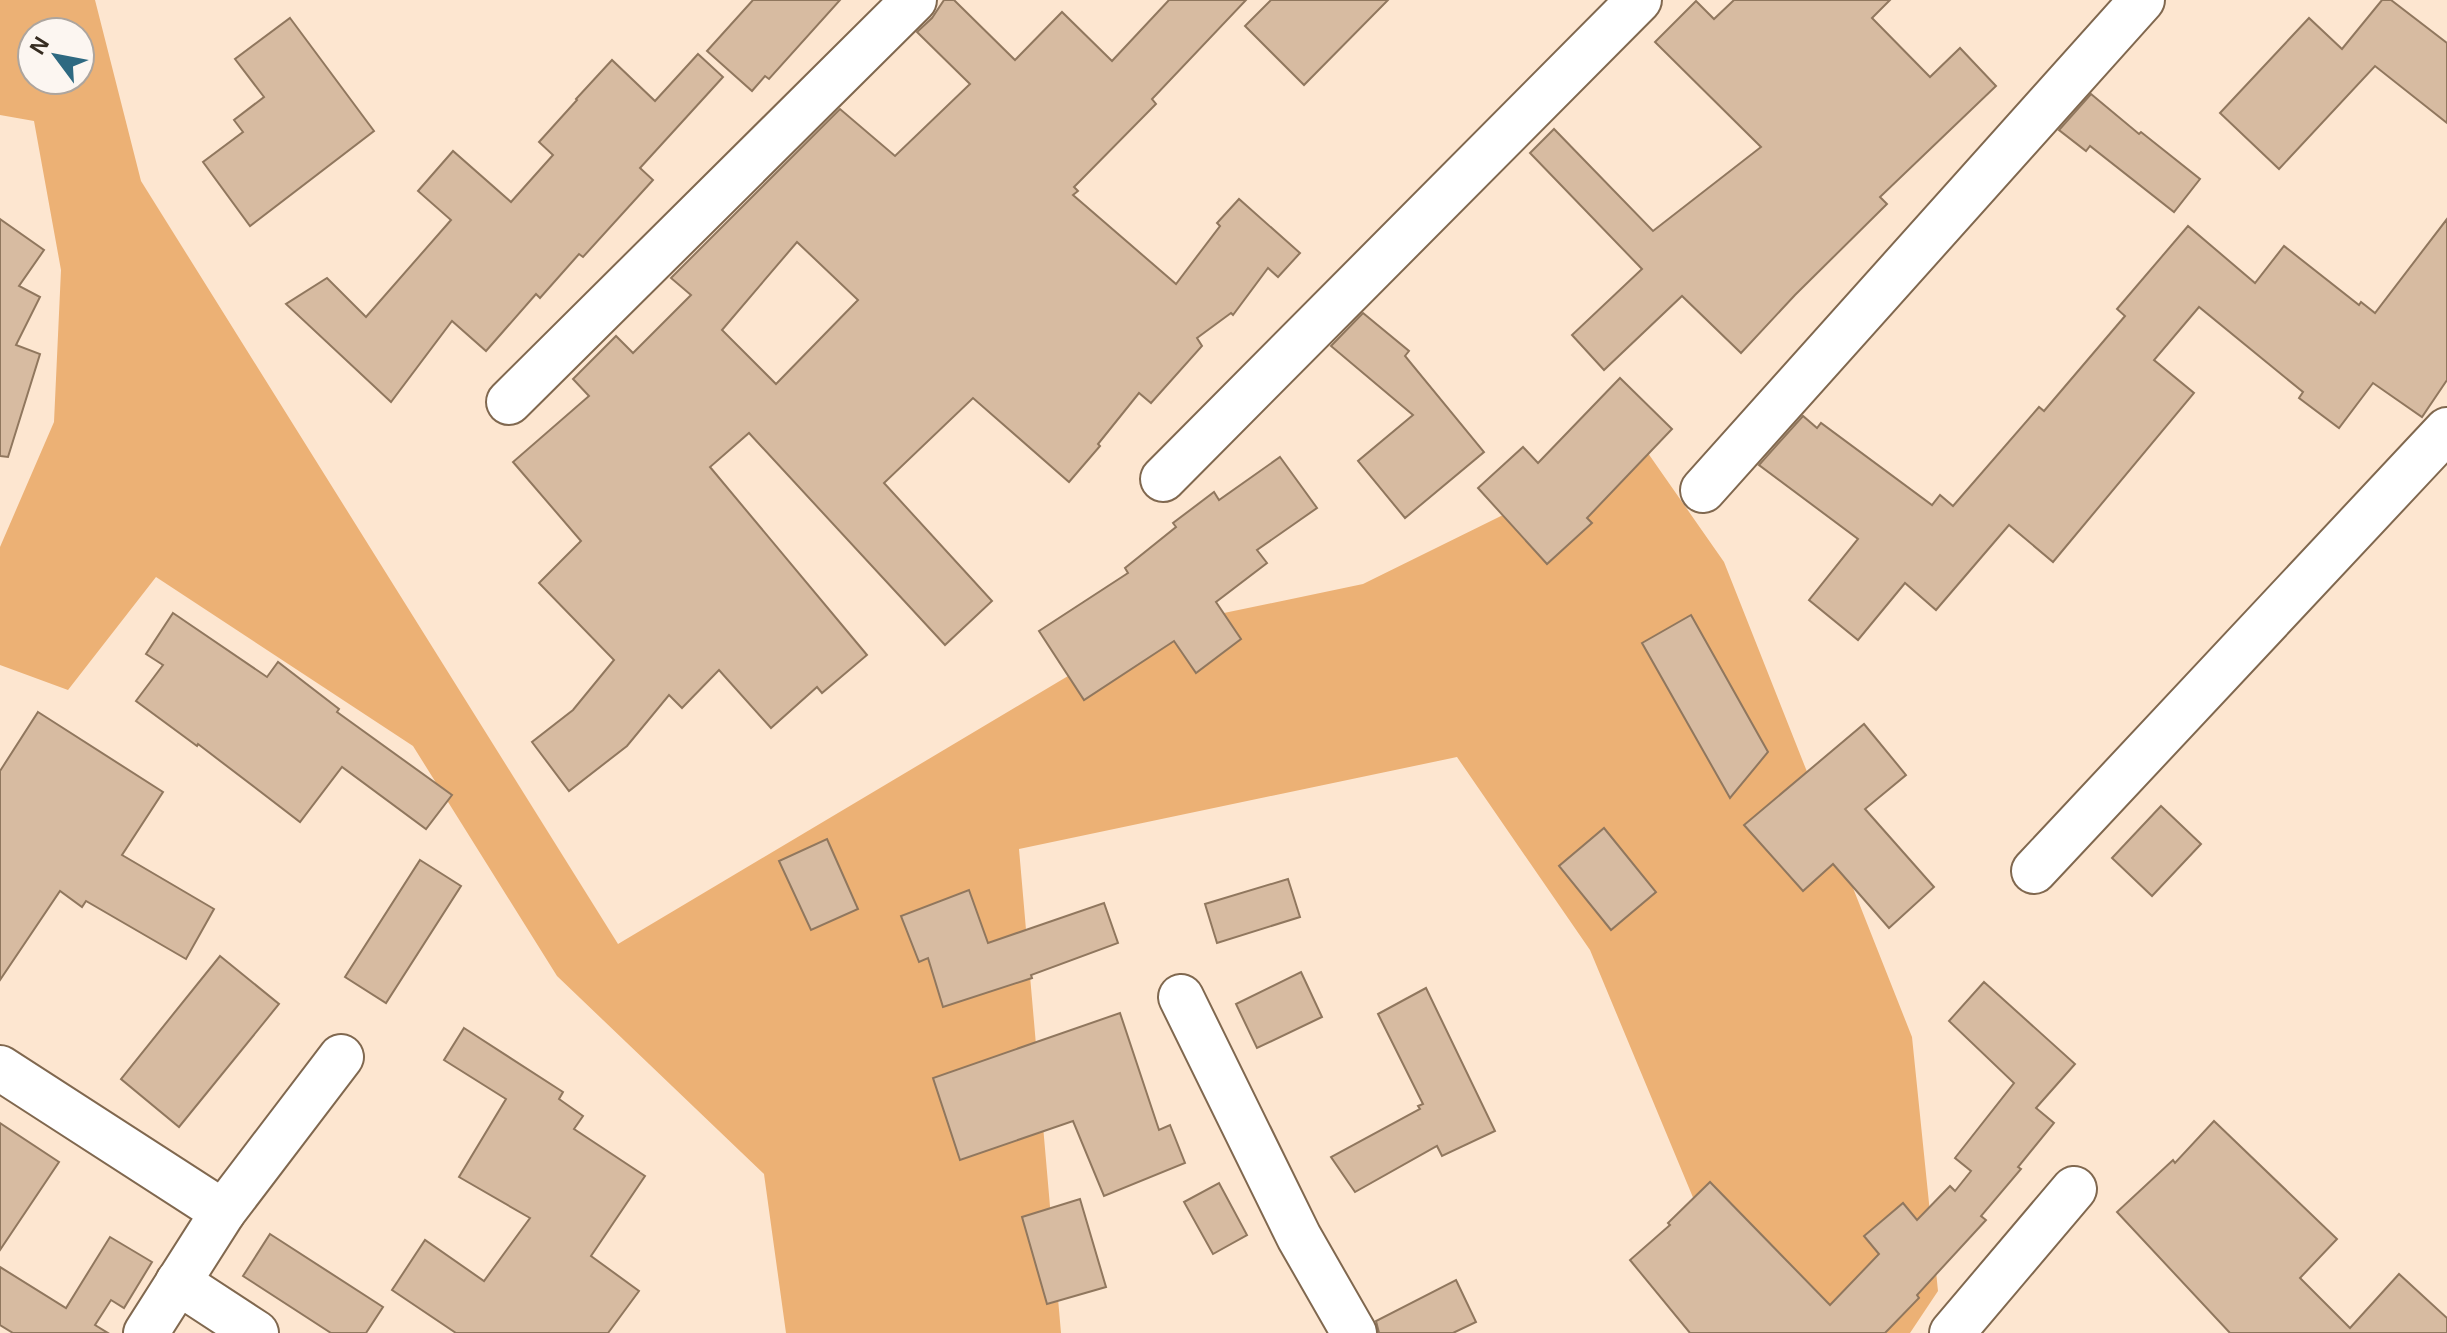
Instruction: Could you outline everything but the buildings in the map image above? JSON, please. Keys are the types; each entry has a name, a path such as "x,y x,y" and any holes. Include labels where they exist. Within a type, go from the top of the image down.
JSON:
{"street":[{"path":"509,402 914,0"},
{"path":"1163,479 1639,0"},
{"path":"1703,490 2142,0"},
{"path":"2034,871 2447,430"},
{"path":"1181,997 1299,1237 1354,1333"},
{"path":"146,1333 223,1212 341,1057"},
{"path":"0,1068 223,1212"},
{"path":"1952,1333 2074,1189"},
{"path":"178,1282 256,1333"}],"shaded area":[{"path":"0,0 95,0 141,181 618,944 1147,629 1363,584 1643,446 1724,562 1912,1037 1938,1291 1910,1333 1772,1333 1739,1308 1590,950 1457,757 1019,849 1061,1333 786,1333 764,1174 557,976 413,746 156,577 68,690 0,665 0,547 54,422 61,270 34,121 0,115"}]}
